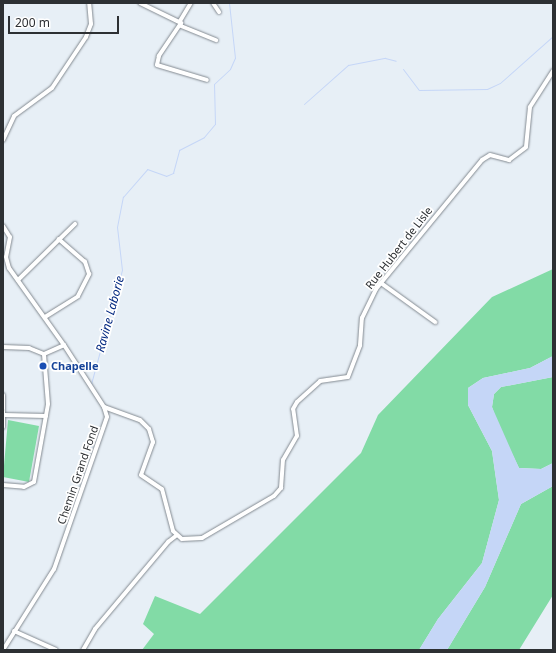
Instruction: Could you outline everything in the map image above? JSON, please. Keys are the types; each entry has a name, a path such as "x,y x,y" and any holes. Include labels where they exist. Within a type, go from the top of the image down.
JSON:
{"street":[{"path":"3,140 14,116 52,88 86,37 91,24 89,3"},
{"path":"140,3 180,20"},
{"path":"191,3 180,20 181,26 157,64 207,80"},
{"path":"213,3 218,12"},
{"path":"181,26 216,40"},
{"name":"Rue Hubert de Lisle","path":"177,535 185,540 197,540 278,492 283,460 298,431 294,406 320,381 348,377 360,345 362,318 381,283 482,160 490,155 509,160 526,147 530,108 553,71"},
{"path":"18,280 75,224"},
{"path":"3,226 10,237 6,261 64,345 104,407 140,420 152,434 152,447 140,473 143,479 163,490 177,535 168,542 95,628 83,650"},
{"path":"45,317 78,296 89,274 85,262 59,239"},
{"path":"381,283 435,322"},
{"path":"3,347 29,348 44,354 64,345"},
{"path":"3,485 24,487 34,482 46,416 44,354"},
{"path":"3,395 3,427"},
{"name":"Chemin Grand Fond","path":"3,650 54,569 103,431 107,417 104,407"},
{"path":"3,411 46,416"},
{"path":"14,631 56,650"}],"green space":[{"path":"553,269 553,356 530,368 483,378 468,388 468,405 492,451 499,500 482,563 438,619 419,650 142,650 154,634 143,624 155,596 200,614 361,453 378,415 492,297"},
{"path":"553,377 553,463 541,469 519,468 498,425 492,407 494,394 501,387"},
{"path":"8,420 39,426 29,482 3,477"},
{"path":"553,486 553,595 519,650 447,650 485,587 521,504"}],"water":[{"path":"553,356 553,377 501,387 494,394 492,407 519,468 541,469 553,463 553,486 521,504 485,587 447,650 419,650 438,619 482,563 499,500 492,451 468,405 468,388 483,378 530,368"}],"waterway":[{"name":"Ravine Laborie","path":"91,384 122,270 117,227 123,197 147,169 166,176 173,173 179,150 204,137 215,124 214,84 230,69 235,58 229,3"},
{"path":"403,69 419,90 487,89 500,83 553,36"},
{"path":"304,104 348,65 385,58 396,61"}],"place":[{"name":"Chapelle","path":"43,366"}]}
